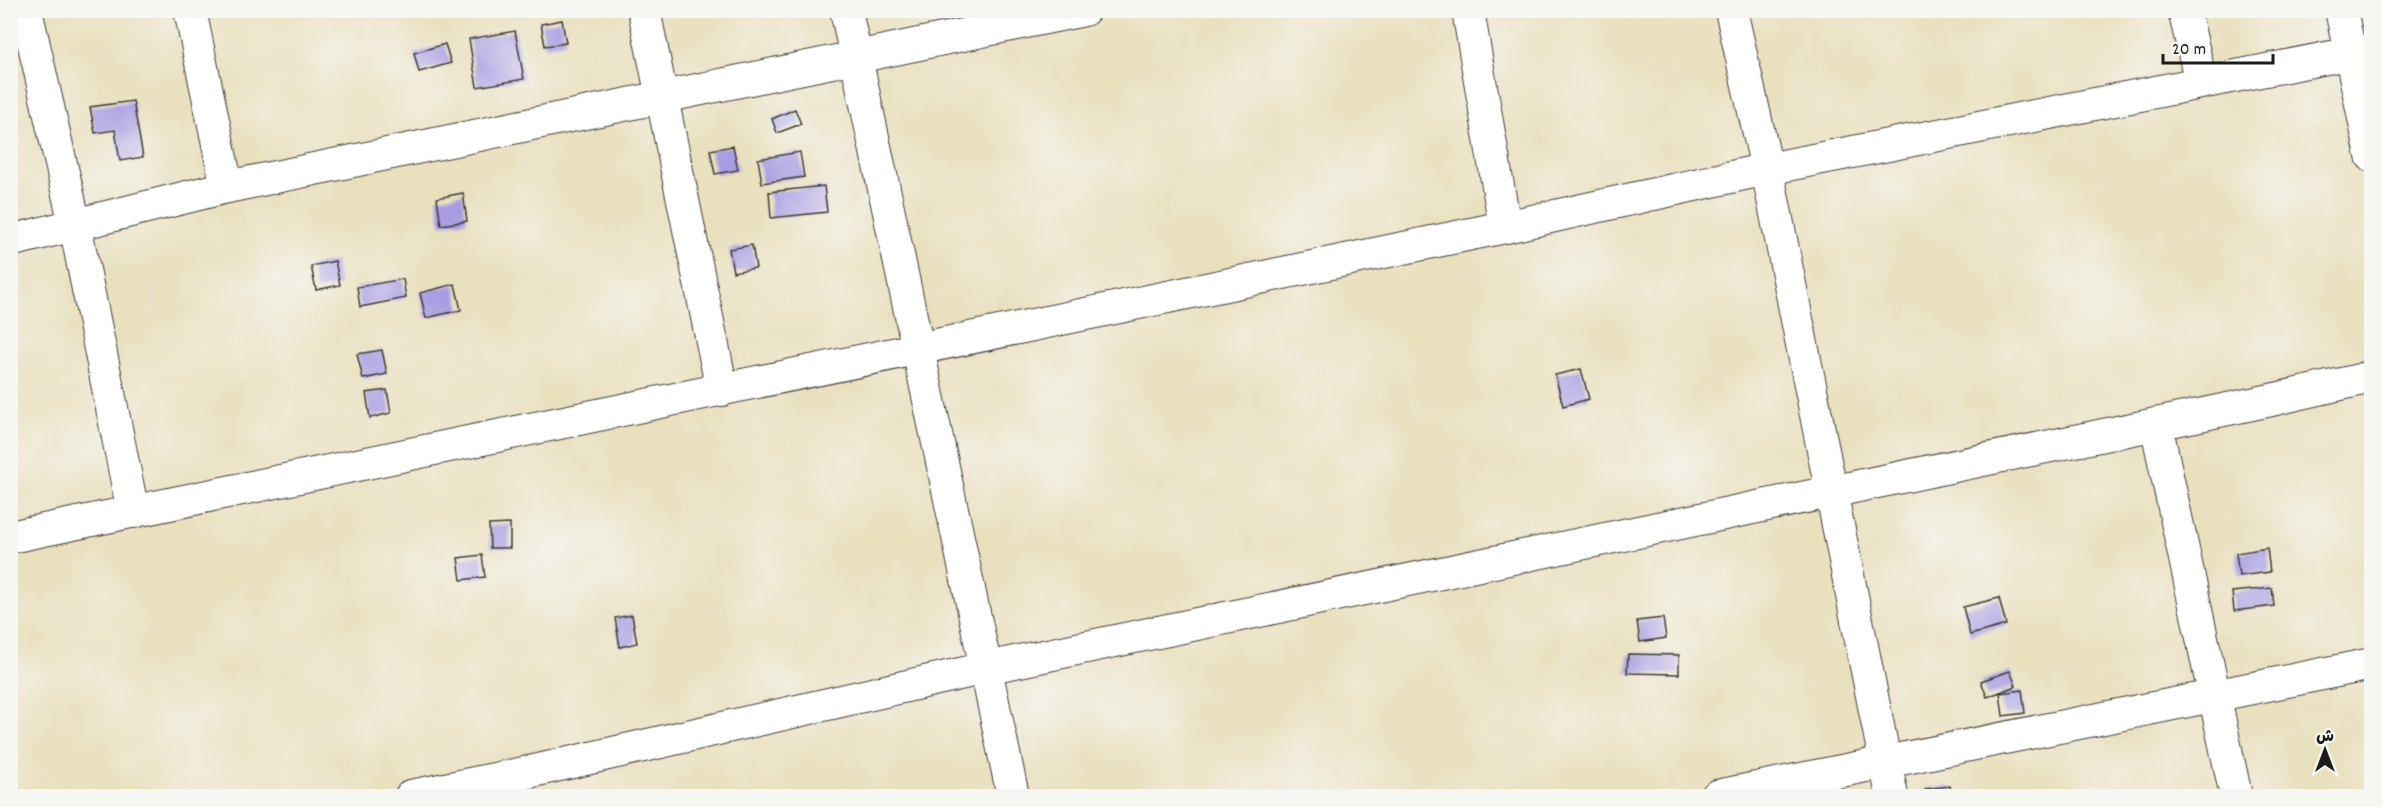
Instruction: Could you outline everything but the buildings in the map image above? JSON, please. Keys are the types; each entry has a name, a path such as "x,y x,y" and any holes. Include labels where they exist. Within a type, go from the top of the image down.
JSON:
{"street":[{"path":"26,10 75,225 133,512"},
{"path":"190,10 227,187"},
{"path":"644,10 722,390"},
{"path":"846,10 1013,796"},
{"path":"10,241 227,187 662,99 1084,10"},
{"path":"1468,10 1505,227"},
{"path":"1731,10 1767,169 1892,796"},
{"path":"2184,10 2201,82"},
{"path":"2341,10 2361,51 2372,156"},
{"path":"10,537 1505,227 1767,169 2361,51"},
{"path":"411,796 532,784 986,668 2372,377"},
{"path":"2156,424 2236,796"},
{"path":"1717,796 2372,664"}]}
